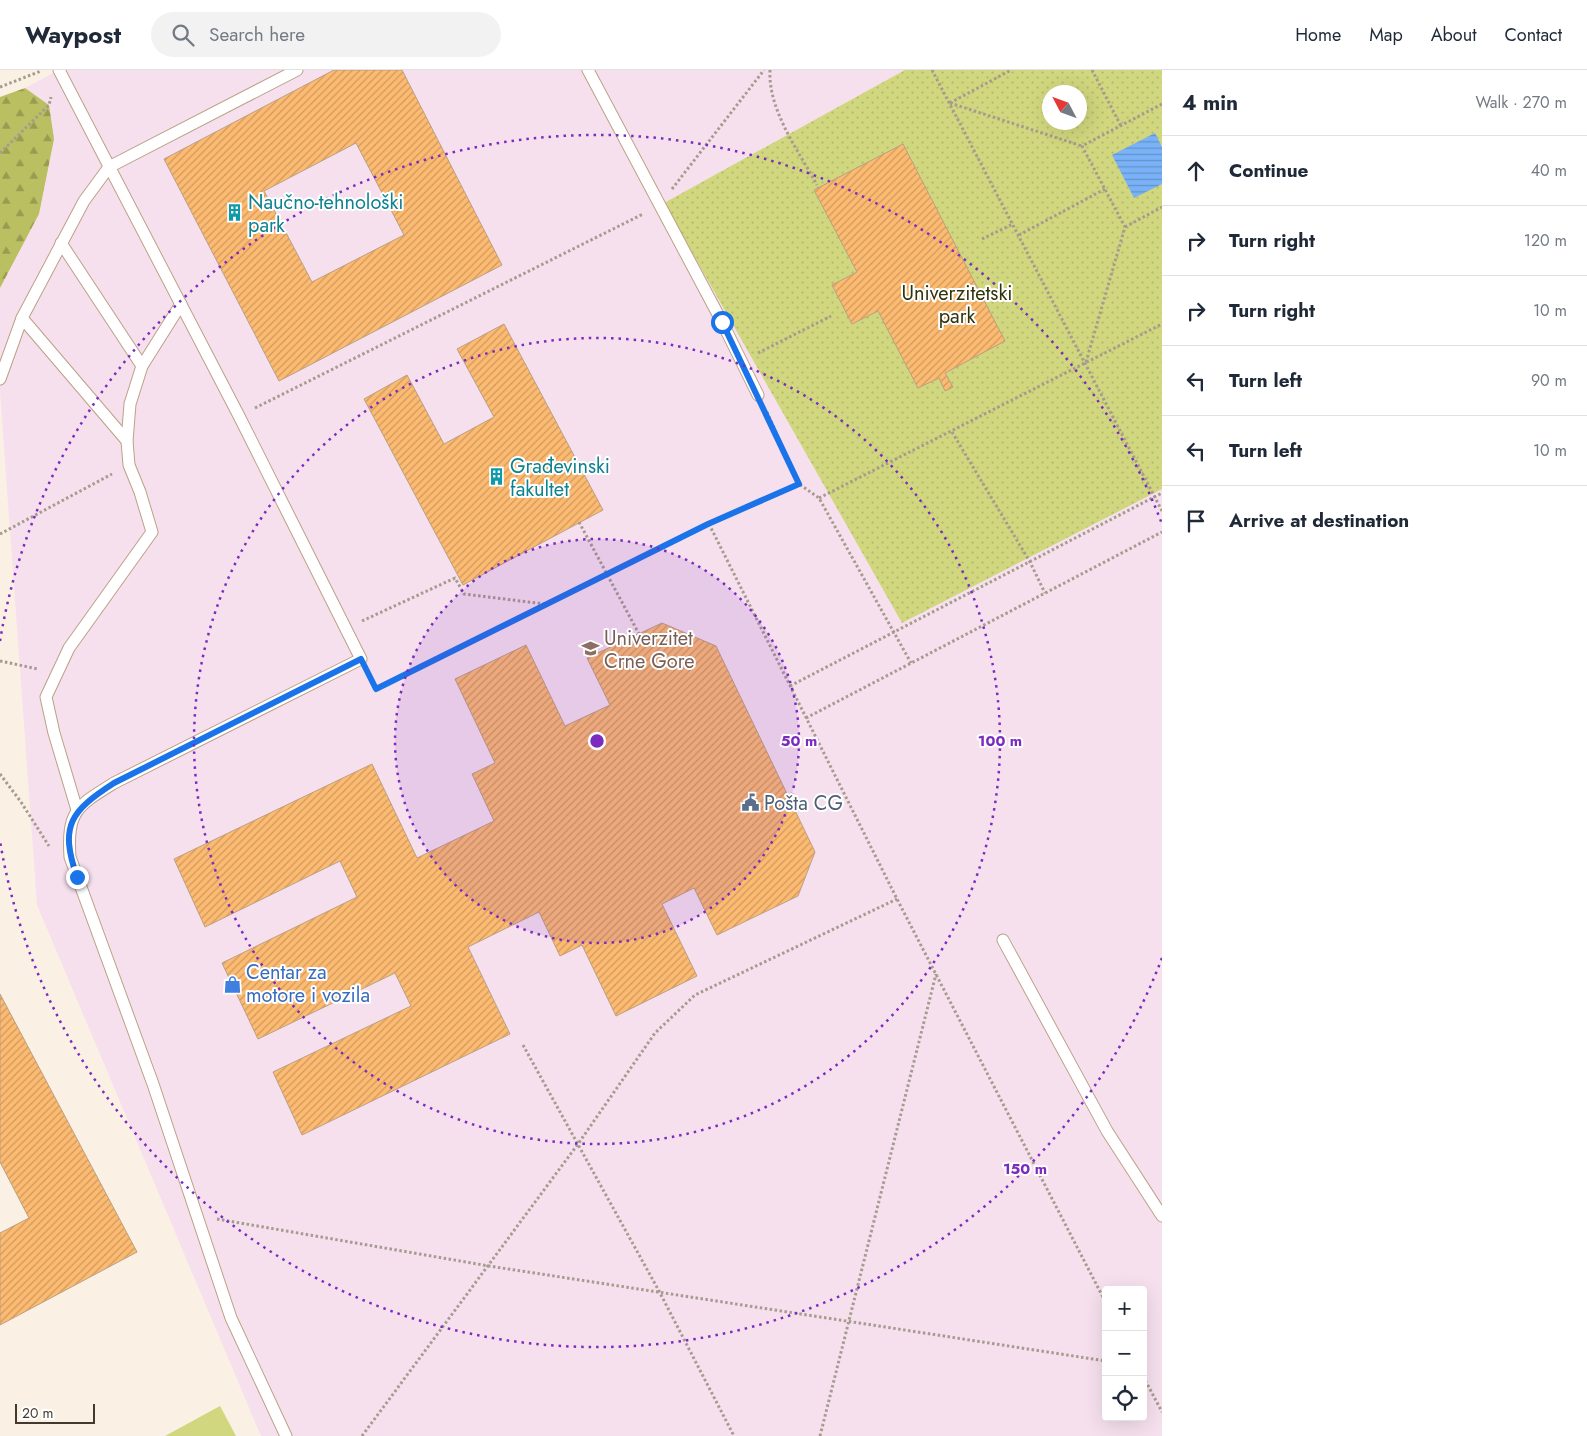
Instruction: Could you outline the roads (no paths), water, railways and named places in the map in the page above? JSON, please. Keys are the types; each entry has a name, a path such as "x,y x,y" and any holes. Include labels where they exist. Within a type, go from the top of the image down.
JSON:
{"lane":[{"path":"59,70 239,416 361,659 114,783 77,810 68,831 70,857 153,1084 231,1318 286,1436"},
{"path":"0,378 22,318 84,201 109,167 297,70"},
{"path":"588,70 742,361 758,395"},
{"path":"61,243 142,366"},
{"path":"77,810 54,733 46,697 69,648 152,532 140,492 129,465 127,441 130,404 142,366 181,304"},
{"path":"22,318 127,441"},
{"path":"1003,940 1108,1131 1162,1216"}],"water":[{"path":"1155,133 1162,147 1162,184 1134,198 1112,155"}],"place":[{"name":"Naučno-tehnološki park","path":"234,213"},
{"name":"Građevinski fakultet","path":"496,477"},
{"name":"Univerzitet Crne Gore","path":"590,649"},
{"name":"Pošta CG","path":"750,803"},
{"name":"Centar za motore i vozila","path":"232,984"}],"park label":[{"name":"Univerzitetski park","path":"957,304"}]}
